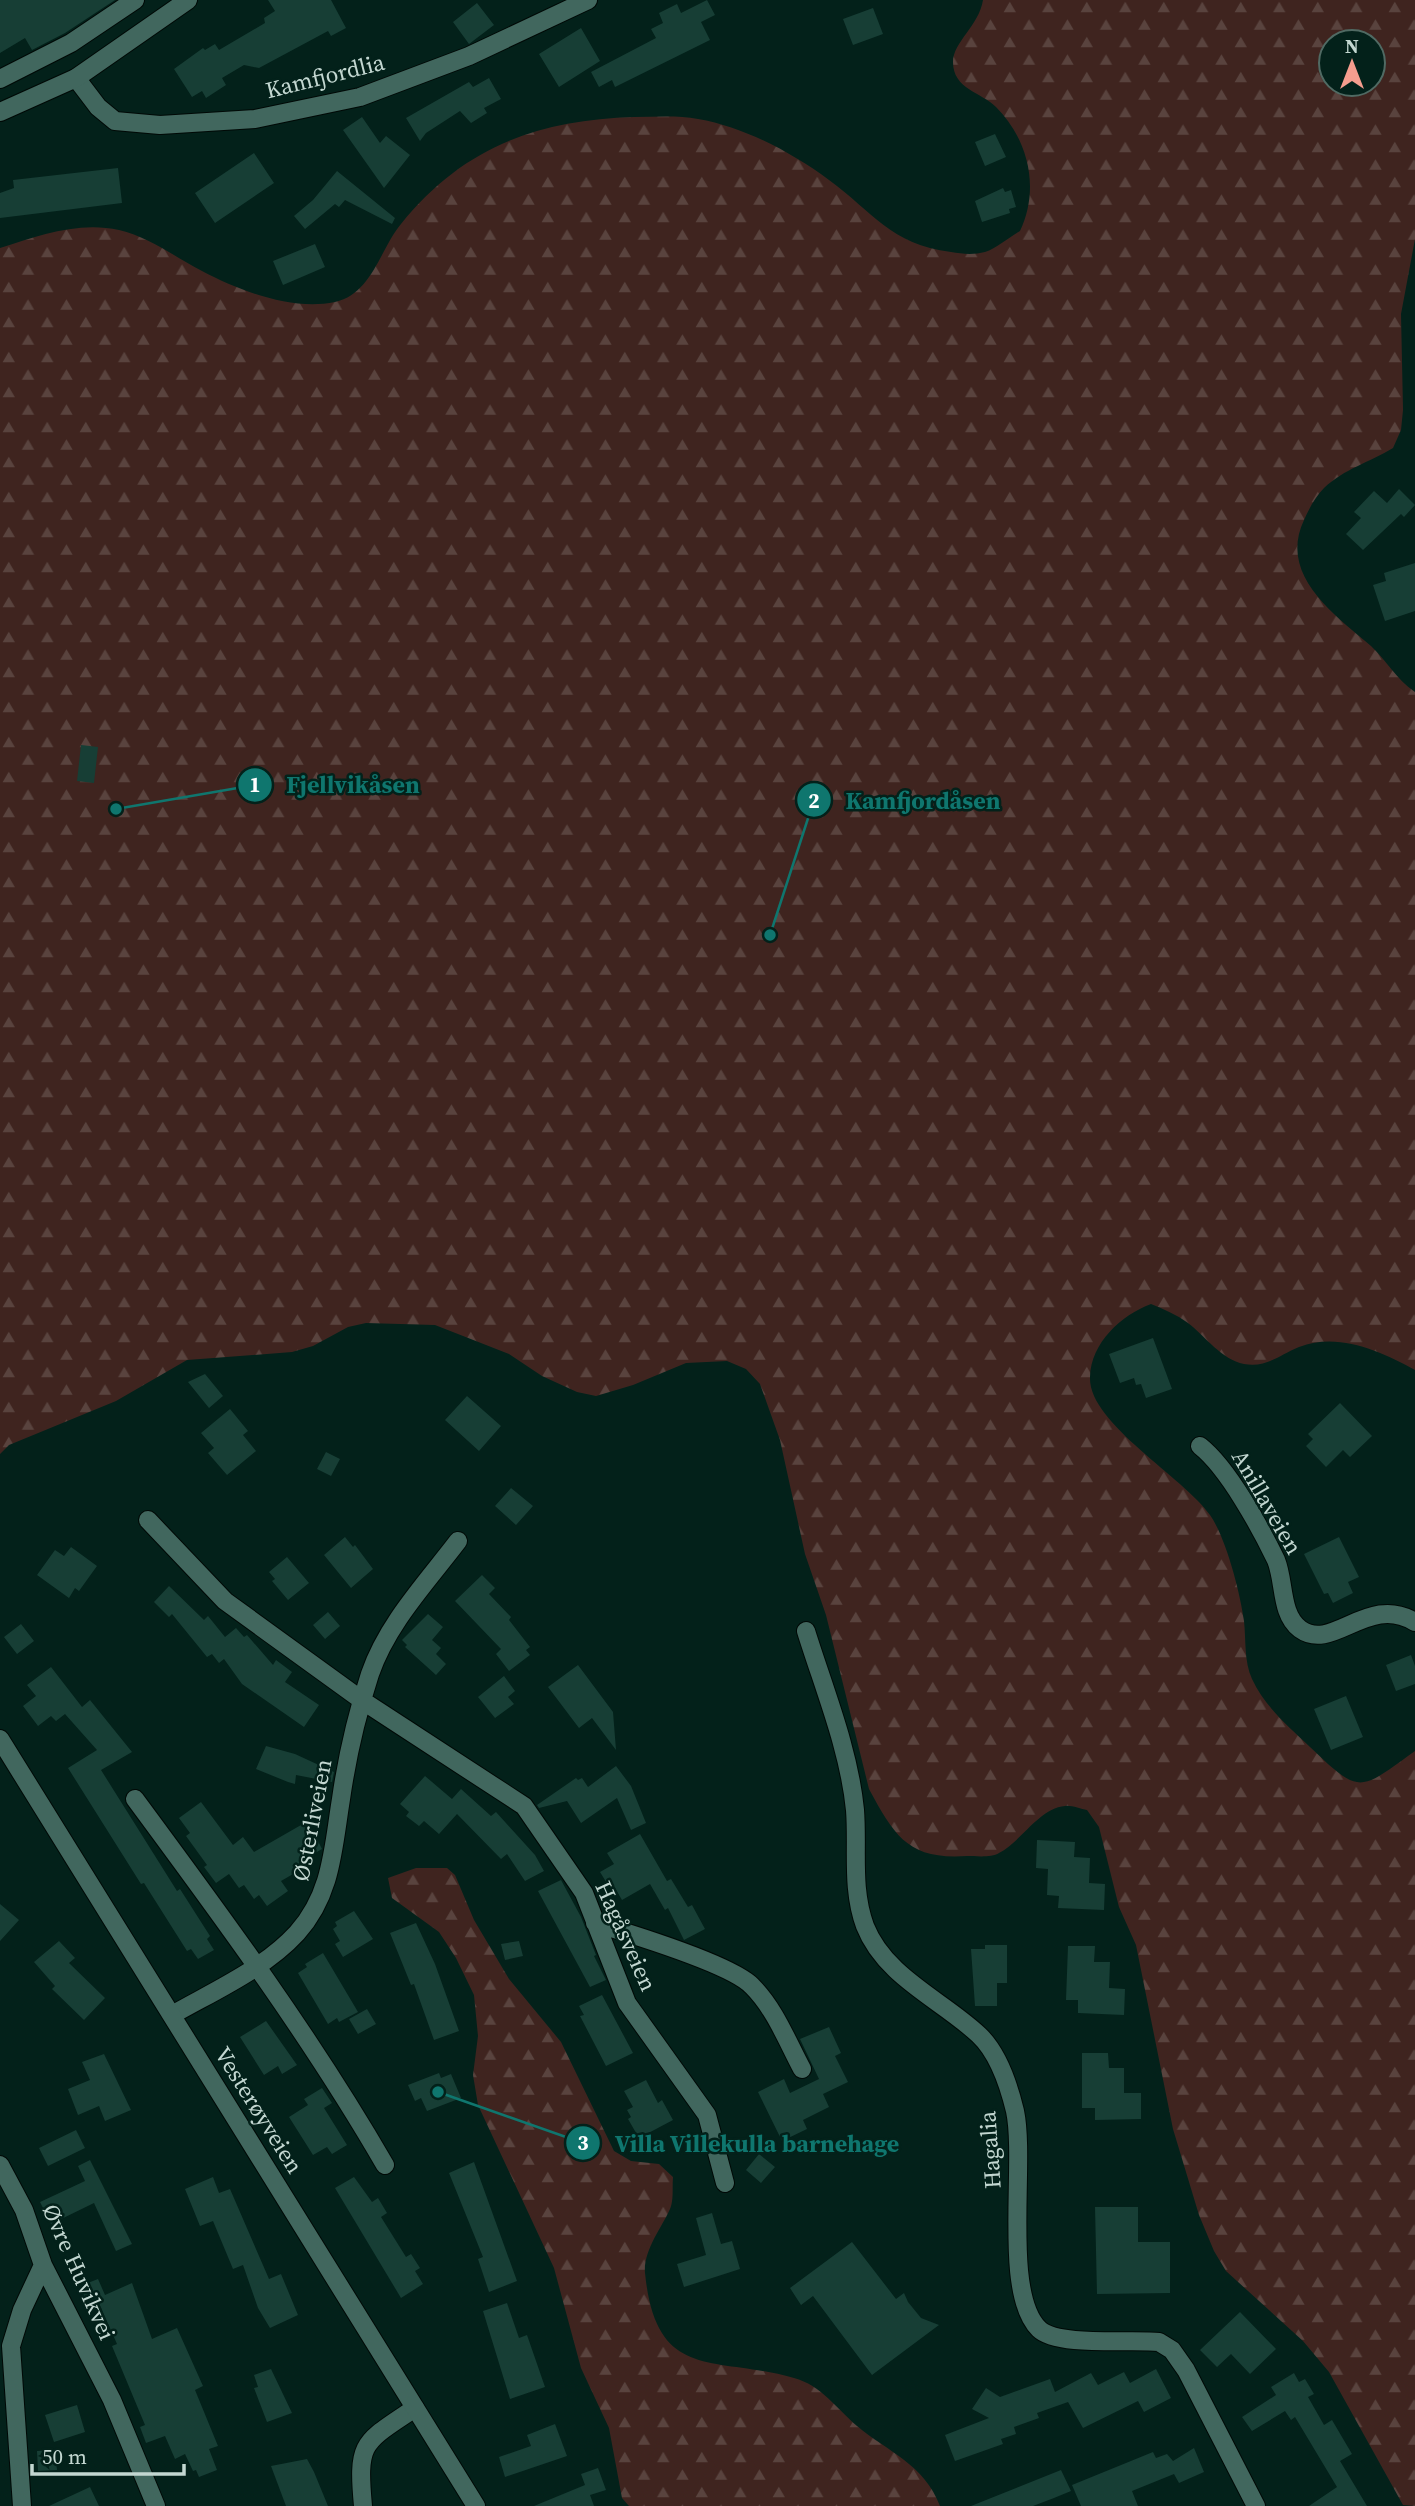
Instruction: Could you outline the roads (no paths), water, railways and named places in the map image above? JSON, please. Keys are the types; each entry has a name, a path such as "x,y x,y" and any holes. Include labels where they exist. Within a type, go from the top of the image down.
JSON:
{"street":[{"path":"0,79 71,43 135,0"},
{"path":"0,112 76,78 188,0"},
{"name":"Kamfjordlia","path":"76,78 98,107 115,121 160,125 255,119 360,97 469,56 588,0"},
{"name":"Anillaveien","path":"1200,1446 1226,1472 1276,1561 1288,1613 1301,1630 1323,1635 1380,1612 1394,1613 1415,1622"},
{"path":"148,1520 225,1601 363,1701"},
{"name":"Østerliveien","path":"172,2015 258,1966 296,1934 322,1897 336,1840 347,1763 370,1673 394,1624 458,1541"},
{"name":"Hagalia","path":"806,1631 849,1777 855,1810 855,1879 865,1926 900,1973 981,2036 1008,2087 1016,2115 1019,2263 1027,2313 1040,2331 1058,2337 1159,2342 1172,2350 1186,2370 1256,2506"},
{"name":"Hagåsveien","path":"363,1701 524,1806 584,1893 627,2003 707,2115 725,2183"},
{"name":"Vesterøyveien","path":"0,1740 476,2506"},
{"path":"135,1799 258,1966 350,2104 385,2165"},
{"path":"596,1923 650,1940 750,1983 770,2006 802,2069"},
{"name":"Øvre Huvikvei","path":"0,2165 24,2210 43,2265 112,2400 156,2506"},
{"path":"22,2506 6,2341 43,2265"},
{"path":"363,2506 359,2469 363,2449 388,2426 415,2408"}],"place":[{"name":"Fjellvikåsen","path":"116,809"},
{"name":"Kamfjordåsen","path":"770,935"},
{"name":"Villa Villekulla barnehage","path":"438,2092"}]}
